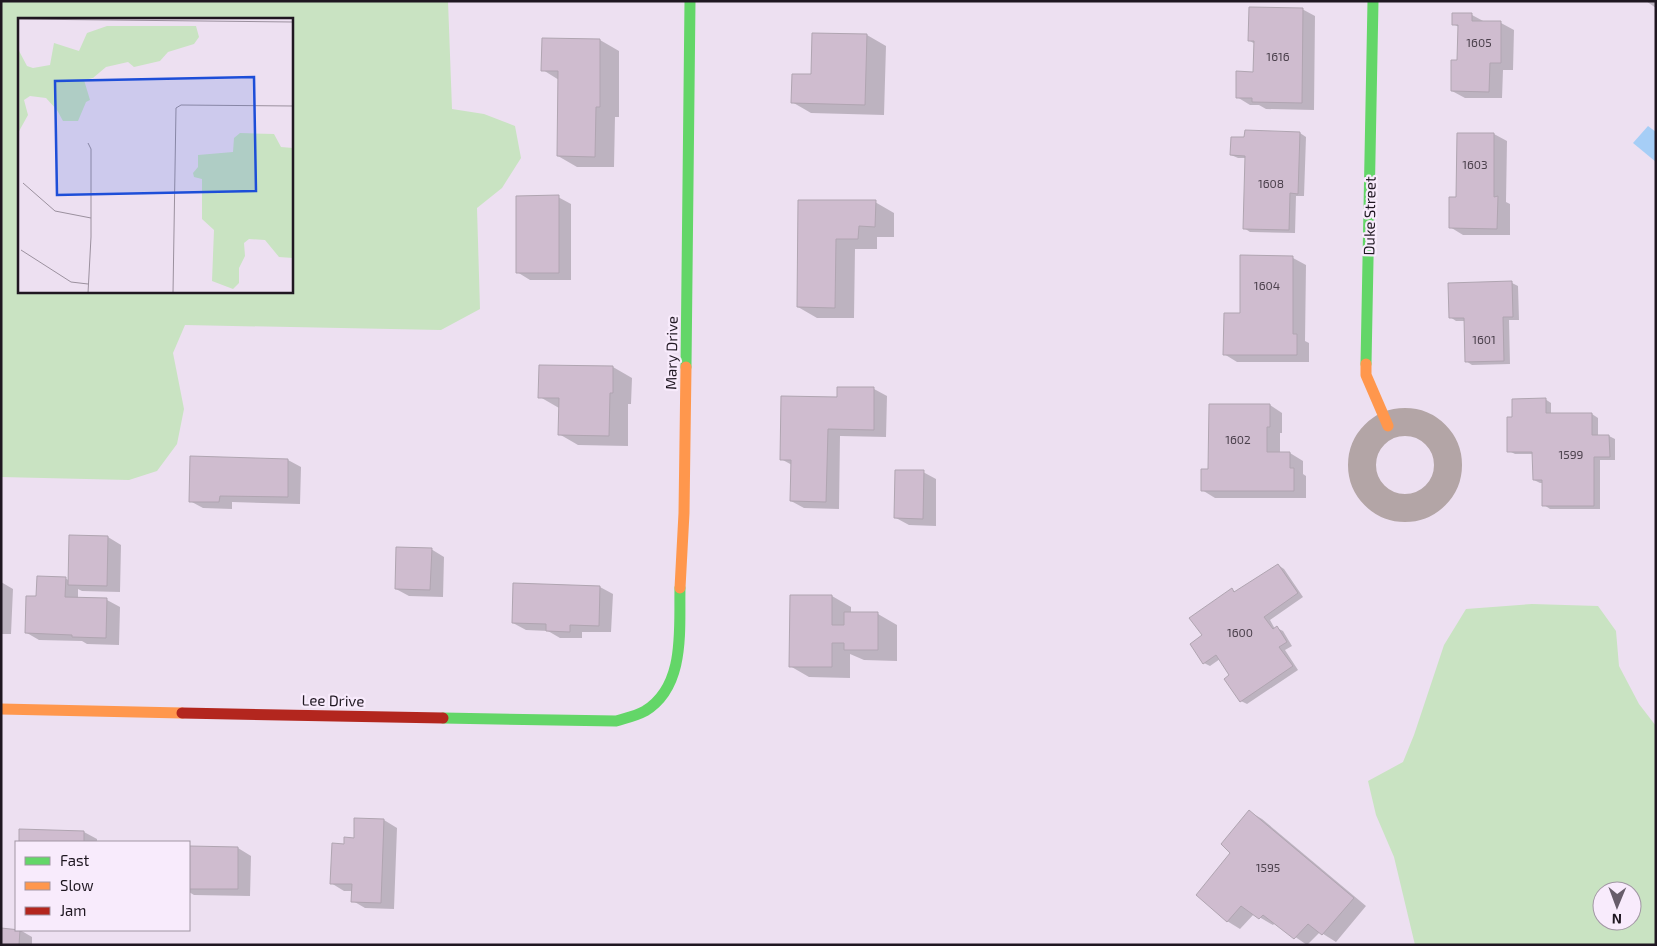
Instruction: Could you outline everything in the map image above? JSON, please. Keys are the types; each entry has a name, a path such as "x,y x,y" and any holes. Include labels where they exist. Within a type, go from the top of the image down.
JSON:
{"street":[{"name":"Mary Drive","path":"658,700 672,679 677,662 684,513 690,1"},
{"name":"Duke Street","path":"1373,1 1366,375 1388,426"},
{"name":"Lee Drive","path":"1,708 616,721 640,714 658,700"}],"green space":[{"path":"1,1 448,1 452,109 484,114 515,126 521,158 502,188 477,208 480,309 441,330 185,325 173,353 184,409 177,444 157,471 129,480 1,477"},
{"path":"1532,604 1598,606 1616,631 1619,666 1639,704 1656,726 1656,945 1415,945 1394,857 1376,815 1368,781 1403,762 1444,645 1466,609"}],"water":[{"path":"1648,126 1656,132 1656,162 1633,143"}],"building":[{"path":"1249,7 1303,8 1302,103 1252,102 1252,98 1236,98 1236,71 1253,72 1254,41 1248,41"},
{"path":"1452,13 1472,13 1472,21 1501,21 1501,63 1490,63 1489,92 1451,91 1451,60 1457,60 1458,25 1452,25"},
{"path":"812,33 867,34 865,105 791,103 792,74 811,74"},
{"path":"542,38 600,39 600,107 596,107 595,157 557,156 558,71 541,71"},
{"path":"1245,130 1300,132 1298,194 1290,193 1289,230 1243,229 1245,156 1230,155 1231,137 1244,137"},
{"path":"1457,133 1494,133 1494,197 1498,196 1497,229 1449,228 1449,197 1456,197"},
{"path":"559,195 559,273 516,273 516,196"},
{"path":"798,200 876,200 875,227 859,226 858,239 836,239 835,308 797,307"},
{"path":"1240,255 1293,256 1293,334 1297,334 1297,355 1223,355 1224,313 1240,313"},
{"path":"1512,281 1513,317 1503,317 1504,361 1465,362 1464,318 1449,318 1448,283"},
{"path":"539,365 613,366 613,393 610,393 609,436 558,435 559,398 538,398"},
{"path":"837,387 874,387 874,430 828,429 826,502 790,501 791,460 780,460 781,396 837,397"},
{"path":"1546,398 1546,413 1592,413 1592,435 1609,435 1610,457 1594,457 1594,506 1542,506 1542,480 1533,480 1532,452 1507,452 1507,417 1512,417 1512,399"},
{"path":"1209,404 1270,404 1270,427 1267,427 1267,452 1290,452 1290,468 1294,468 1294,491 1201,491 1201,469 1208,469"},
{"path":"190,456 288,459 288,497 220,496 219,502 189,502"},
{"path":"895,470 924,470 923,519 894,518"},
{"path":"69,535 108,536 107,586 68,585"},
{"path":"396,547 432,548 430,590 395,589"},
{"path":"1278,564 1298,593 1264,617 1273,629 1277,626 1287,642 1279,647 1293,666 1240,702 1224,679 1229,675 1216,655 1203,664 1190,644 1202,635 1189,618 1232,588 1234,592"},
{"path":"37,576 66,577 65,597 107,598 106,638 25,633 26,596 36,596"},
{"path":"513,583 600,586 599,626 570,625 570,632 546,631 546,624 512,623"},
{"path":"790,595 832,595 832,625 844,625 844,612 878,612 878,650 844,650 844,643 832,643 832,667 789,667"},
{"path":"1249,810 1354,898 1322,935 1308,924 1294,939 1263,915 1259,919 1241,906 1227,922 1196,895 1230,853 1221,844"},
{"path":"354,818 384,819 381,903 351,902 352,884 330,884 332,843 344,844 344,837 354,838"},
{"path":"19,829 84,831 84,841 19,841"},
{"path":"190,846 238,847 238,889 190,889"},
{"path":"1,928 20,931 19,945 1,945"}],"traffic: fast":[{"path":"686,367 690,1"},
{"path":"1366,364 1373,1"},
{"path":"443,718 616,721 645,711 658,700 668,687 674,672 678,656 680,588"}],"traffic: slow":[{"path":"1366,364 1366,375 1388,426"},
{"path":"680,588 684,513 686,367"},
{"path":"1,709 182,713"}],"traffic: jam":[{"path":"182,713 443,718"}]}
